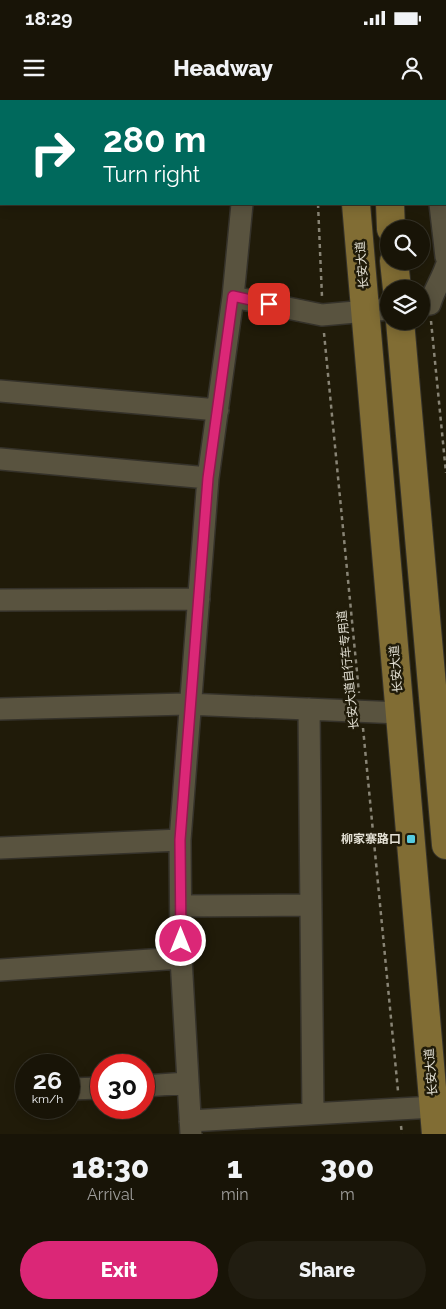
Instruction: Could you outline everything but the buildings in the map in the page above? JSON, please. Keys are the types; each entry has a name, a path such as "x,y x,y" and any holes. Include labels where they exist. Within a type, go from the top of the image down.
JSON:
{"main road":[{"name":"长安大道","path":"356,205 377,310 400,713 436,1134"},
{"path":"390,205 391,220"},
{"path":"401,330 446,845"}],"street":[{"path":"242,205 233,296 208,478 180,840 181,958 191,1128 313,1114 434,1107"},
{"path":"440,205 446,257"},
{"path":"430,295 443,276 446,266"},
{"path":"233,296 322,315 377,310"},
{"path":"0,391 218,410"},
{"path":"0,460 208,478"},
{"path":"0,600 199,600"},
{"path":"0,709 191,705 400,713"},
{"path":"309,709 313,1114"},
{"path":"0,848 180,840"},
{"path":"180,906 311,906"},
{"path":"0,970 181,958"},
{"path":"155,1085 188,1083"}],"path":[{"name":"长安大道自行车专用道","path":"318,205 322,315 402,1134"},
{"path":"428,330 446,473"}],"place":[{"name":"柳家寨路口","path":"411,839"}],"route":[{"path":"181,941 180,840 208,478 233,296 269,304"}]}
